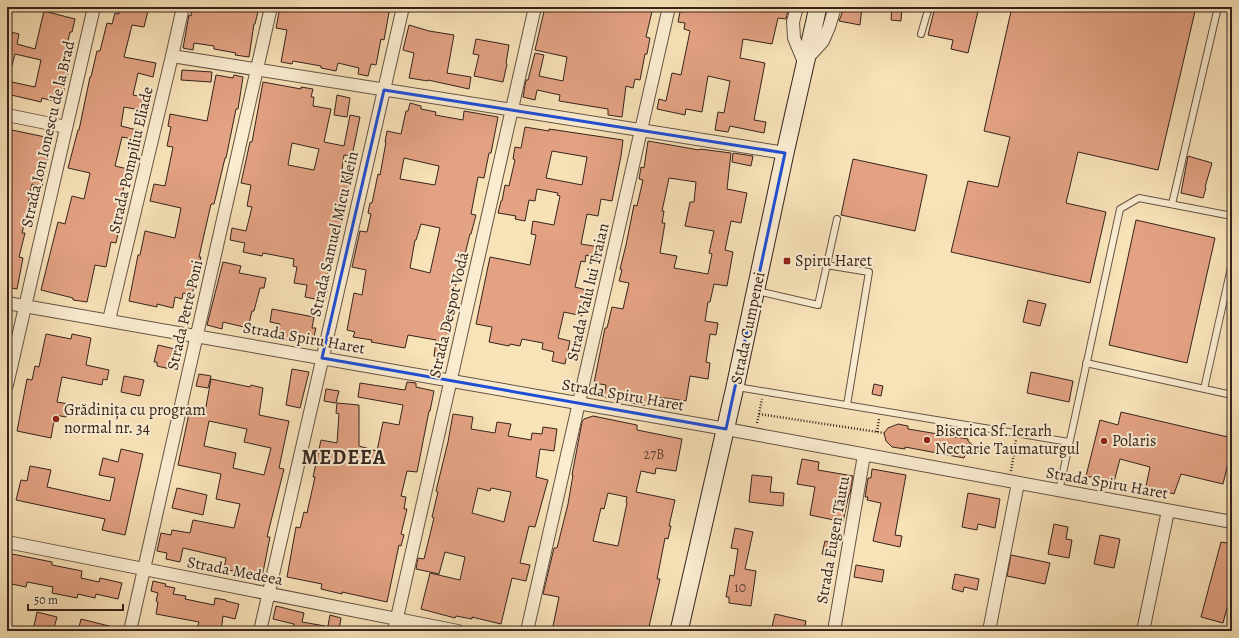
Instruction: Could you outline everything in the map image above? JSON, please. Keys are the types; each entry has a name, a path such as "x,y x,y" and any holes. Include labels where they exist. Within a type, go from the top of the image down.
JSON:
{"main road":[{"name":"Strada Cumpenei","path":"679,631 726,430 804,62 818,7"}],"street":[{"name":"Strada Ion Ionescu de la Brad","path":"7,385 94,7"},
{"name":"Strada Pompiliu Eliade","path":"110,320 183,7"},
{"name":"Strada Petre Poni","path":"130,631 271,7"},
{"name":"Strada Samuel Micu Klein","path":"260,631 403,7"},
{"name":"Strada Despot Vodă","path":"394,631 535,7"},
{"name":"Strada Valu lui Traian","path":"527,631 669,7"},
{"path":"797,7 793,22 794,38 804,62 823,41 835,7"},
{"path":"172,56 641,131 785,152"},
{"path":"7,115 66,127"},
{"name":"Strada Spiru Haret","path":"7,303 579,403 1232,522"},
{"name":"Strada Eugen Tăutu","path":"834,631 864,455"},
{"path":"989,631 1014,482"},
{"path":"1143,631 1168,511"},
{"name":"Strada Medeea","path":"7,542 458,631"}],"lane":[{"path":"921,34 929,7"},
{"path":"1172,204 1218,7"},
{"path":"1059,491 1120,209 1139,198 1232,216"},
{"path":"756,291 818,305 837,219"},
{"path":"1204,389 1232,263"},
{"path":"826,265 869,272 847,405"},
{"path":"1086,363 1232,394"},
{"path":"735,387 1069,442"}],"path":[{"path":"755,435 763,392"},
{"path":"759,414 884,433"},
{"path":"1014,482 1017,434"}],"highlighted area":[{"path":"384,90 785,153 726,429 322,358"}],"building":[{"path":"119,7 149,7 144,27 132,25 124,57 156,63 153,77 138,73 133,95 143,97 140,110 124,107 121,126 141,131 139,140 122,137 115,166 128,169 122,195 126,196 121,220 116,243 111,242 106,267 95,265 87,302 73,300 73,298 41,290 58,222 65,224 72,196 84,199 90,173 68,168 79,130 97,51 100,51 107,23 112,24 115,13 119,14"},
{"path":"192,7 259,7 254,24 249,57 214,49 214,46 194,43 193,50 183,48 189,15 191,16"},
{"path":"280,7 390,7 384,40 381,39 376,65 371,64 368,76 358,74 359,68 338,63 336,71 321,68 321,66 293,61 292,64 281,62 287,30 276,28"},
{"path":"545,7 653,7 646,37 650,38 640,80 635,79 633,88 626,86 622,117 608,115 608,109 559,101 560,95 537,90 535,100 523,97 526,80 528,80 535,53 544,55 539,76 563,81 567,57 535,50"},
{"path":"681,7 774,7 788,10 786,19 778,18 772,44 743,39 740,58 765,63 754,120 766,122 764,133 730,126 728,132 715,130 718,112 724,113 730,81 708,76 702,112 686,109 685,115 657,109 659,99 666,101 672,73 681,75 690,31 684,29 685,23 678,22"},
{"path":"862,7 860,25 839,21 844,8"},
{"path":"892,7 902,7 901,21 891,20"},
{"path":"935,7 979,7 968,53 951,49 953,40 928,35"},
{"path":"1012,7 1196,7 1158,170 1078,152 1066,203 1106,212 1090,283 951,252 968,181 998,187 1010,137 984,131"},
{"path":"44,11 75,19 72,32 70,32 61,70 68,72 61,103 42,98 41,102 7,94 7,81 35,87 41,60 15,54 11,69 7,68 7,31 19,34 17,44 35,49"},
{"path":"409,25 429,31 454,35 447,73 471,77 469,89 428,80 409,78 414,53 403,50"},
{"path":"476,39 509,45 503,82 474,76 479,55 473,54"},
{"path":"182,70 212,72 211,82 181,80"},
{"path":"216,75 233,78 234,75 243,77 238,109 236,109 226,158 214,204 211,204 192,295 183,293 182,299 175,297 173,308 157,304 157,307 129,301 138,255 140,255 145,231 175,238 181,208 150,201 154,184 165,186 173,147 167,146 171,127 168,126 170,114 207,121"},
{"path":"263,82 301,89 301,87 313,89 311,97 314,97 313,106 331,109 324,142 344,146 350,115 360,117 352,156 344,155 341,176 351,177 337,246 334,245 327,277 330,277 325,301 305,297 307,285 294,283 297,267 293,266 294,259 263,253 262,256 243,252 245,243 230,240 232,228 246,231 252,207 247,206 251,185 241,183 250,142 252,142","holes":["292,143 319,149 314,170 288,165"]},
{"path":"337,95 350,98 347,117 334,115"},
{"path":"410,103 421,106 421,109 436,112 435,115 463,120 464,111 498,117 491,153 489,153 484,178 478,177 471,214 476,215 463,262 461,262 454,293 456,293 454,304 451,303 445,332 449,332 443,358 434,356 436,340 408,335 405,348 353,337 355,332 347,330 354,293 362,295 366,270 352,267 360,231 367,232 371,214 368,213 370,203 372,203 378,174 380,175 387,131 401,134 406,111 408,111","holes":["404,158 439,166 435,185 400,179","421,224 440,228 430,273 410,268 415,240"]},
{"path":"525,127 623,140 612,201 601,199 598,216 587,214 581,244 599,247 597,258 586,255 585,262 581,261 575,287 590,291 588,301 585,300 582,316 564,312 558,338 570,341 565,364 552,361 554,352 542,349 543,343 522,339 520,346 510,344 509,346 489,342 492,327 476,324 490,257 530,265 536,235 531,234 533,221 554,225 560,196 557,195 558,193 537,189 535,201 529,200 525,221 515,219 516,216 498,213 505,185 509,186 515,160 513,159 515,147 521,148","holes":["552,151 587,157 582,185 546,178"]},
{"path":"7,129 50,138 46,158 48,159 42,187 32,184 22,233 25,233 19,257 23,258 17,289 7,287"},
{"path":"648,141 699,150 731,153 727,189 747,193 741,223 731,221 725,250 733,252 727,286 714,284 710,302 708,302 705,321 718,323 716,335 710,334 706,362 710,363 708,379 690,376 686,401 658,397 656,407 604,397 606,385 594,383 605,328 607,328 612,307 623,309 629,283 619,281 622,270 620,269 634,205 637,206 643,180 639,179 641,167 644,168","holes":["669,178 696,182 694,202 690,202 685,226 714,231 709,253 712,254 708,274 674,268 677,256 660,253 665,223 662,223 664,211 662,211"]},
{"path":"733,153 753,156 751,166 732,162"},
{"path":"1188,156 1212,163 1203,198 1181,193"},
{"path":"853,159 927,175 915,231 841,215"},
{"path":"1136,220 1215,238 1187,363 1109,345"},
{"path":"223,262 241,266 239,273 266,278 264,288 260,288 248,328 223,322 222,329 207,325"},
{"path":"1028,300 1046,304 1040,326 1023,322"},
{"path":"272,309 314,317 312,328 316,328 312,345 277,338 280,324 270,322"},
{"path":"46,334 71,339 72,334 91,338 86,365 109,370 107,380 103,379 102,385 62,377 57,402 69,404 66,417 55,415 51,438 17,431 27,379 32,380 35,366 39,367"},
{"path":"158,345 175,349 170,369 157,366 157,362 154,362"},
{"path":"292,369 309,372 300,408 286,405"},
{"path":"1031,372 1073,381 1069,402 1027,393"},
{"path":"199,374 211,376 208,388 196,386"},
{"path":"124,376 144,380 140,396 121,392"},
{"path":"211,379 250,387 251,385 263,388 259,415 289,421 279,468 284,469 267,537 270,537 262,577 224,569 226,558 183,548 180,562 166,559 167,553 157,551 161,533 171,535 172,530 190,533 193,520 234,528 240,504 216,499 221,474 178,465 190,409 205,412","holes":["209,421 247,429 244,442 271,448 264,475 233,468 236,453 204,446"]},
{"path":"407,382 416,383 416,387 434,391 417,472 407,471 401,496 406,497 404,509 407,509 401,534 404,535 401,546 399,545 387,602 321,589 322,584 287,577 296,527 300,528 304,512 307,513 321,440 337,443 339,414 336,413 337,403 359,405 359,446 377,451 383,422 399,425 403,405 358,397 360,383 405,390"},
{"path":"874,384 883,386 881,396 872,394"},
{"path":"326,389 339,391 336,403 324,401"},
{"path":"1121,412 1232,438 1232,447 1223,484 1181,474 1174,494 1157,489 1156,493 1145,491 1150,467 1120,459 1114,482 1086,476 1100,420 1118,425"},
{"path":"453,414 473,417 471,429 495,433 497,422 511,424 508,436 531,440 532,433 542,434 543,427 557,429 554,451 540,449 536,477 548,480 535,527 529,526 520,563 530,565 526,581 512,578 501,624 472,617 472,619 456,616 455,618 421,609 430,573 460,580 465,557 445,552 439,574 416,569 418,558 424,559 434,518 432,517 438,492 436,491","holes":["478,488 490,491 491,488 511,492 504,522 472,513"]},
{"path":"593,416 637,425 637,430 682,439 676,471 656,468 655,474 641,471 636,492 675,500 669,526 671,526 668,539 665,538 657,579 660,579 648,631 552,631 559,597 543,594 554,548 557,548 568,504 572,475 582,422 584,419","holes":["608,493 627,497 618,546 593,541 601,508 604,509"]},
{"name":"Biserica Sf. Ierarh Nectarie Taumaturgul","path":"898,424 908,426 908,429 968,439 968,441 979,451 965,455 964,458 905,447 905,449 892,447 886,441 884,433 888,428"},
{"path":"121,449 143,454 125,535 102,530 105,519 16,500 21,480 27,481 30,466 51,470 47,487 110,501 115,478 99,475 103,458 118,462"},
{"path":"802,459 819,462 818,470 853,476 843,522 810,515 815,487 797,484"},
{"path":"872,469 906,475 895,535 902,536 900,547 873,541 881,503 867,500 868,497 865,497 868,478 871,478"},
{"path":"752,475 772,477 770,492 784,493 783,506 749,502"},
{"path":"177,488 207,495 203,515 172,508"},
{"path":"968,493 1000,499 995,528 978,524 977,530 962,527"},
{"path":"1054,524 1068,527 1066,539 1072,540 1069,558 1048,554"},
{"path":"735,528 753,532 745,569 756,571 751,606 729,603 729,597 726,597 730,575 734,576 738,549 731,548"},
{"path":"1100,535 1120,539 1114,568 1094,564"},
{"path":"825,541 838,544 836,557 822,554"},
{"path":"1221,542 1232,544 1232,589 1223,623 1201,617"},
{"path":"7,553 52,562 52,565 82,571 81,578 99,582 100,578 122,583 118,599 96,594 95,598 78,594 77,598 52,593 53,587 27,582 26,587 7,583"},
{"path":"1011,555 1050,563 1045,584 1007,576"},
{"path":"856,565 884,570 882,582 854,577"},
{"path":"955,574 979,579 977,590 964,587 963,592 952,589"},
{"path":"153,581 175,588 173,594 186,596 185,599 214,605 215,598 239,604 235,619 223,616 221,631 207,631 197,629 199,622 156,614 158,602 156,601 158,593 151,591"},
{"path":"276,606 304,613 302,622 325,626 324,631 293,631 294,624 273,619"},
{"path":"37,612 57,617 53,631 33,631"},
{"path":"775,614 806,621 804,631 771,631"},
{"path":"330,615 341,618 339,631 327,631"},
{"path":"81,619 113,627 112,631 78,631"}],"place":[{"name":"Spiru Haret","path":"787,261"},
{"name":"Grădinița cu program normal nr. 34","path":"56,419"},
{"name":"Biserica Sf. Ierarh Nectarie Taumaturgul","path":"927,440"},
{"name":"Polaris","path":"1104,441"}],"district":[{"name":"MEDEEA","path":"344,457"}]}
